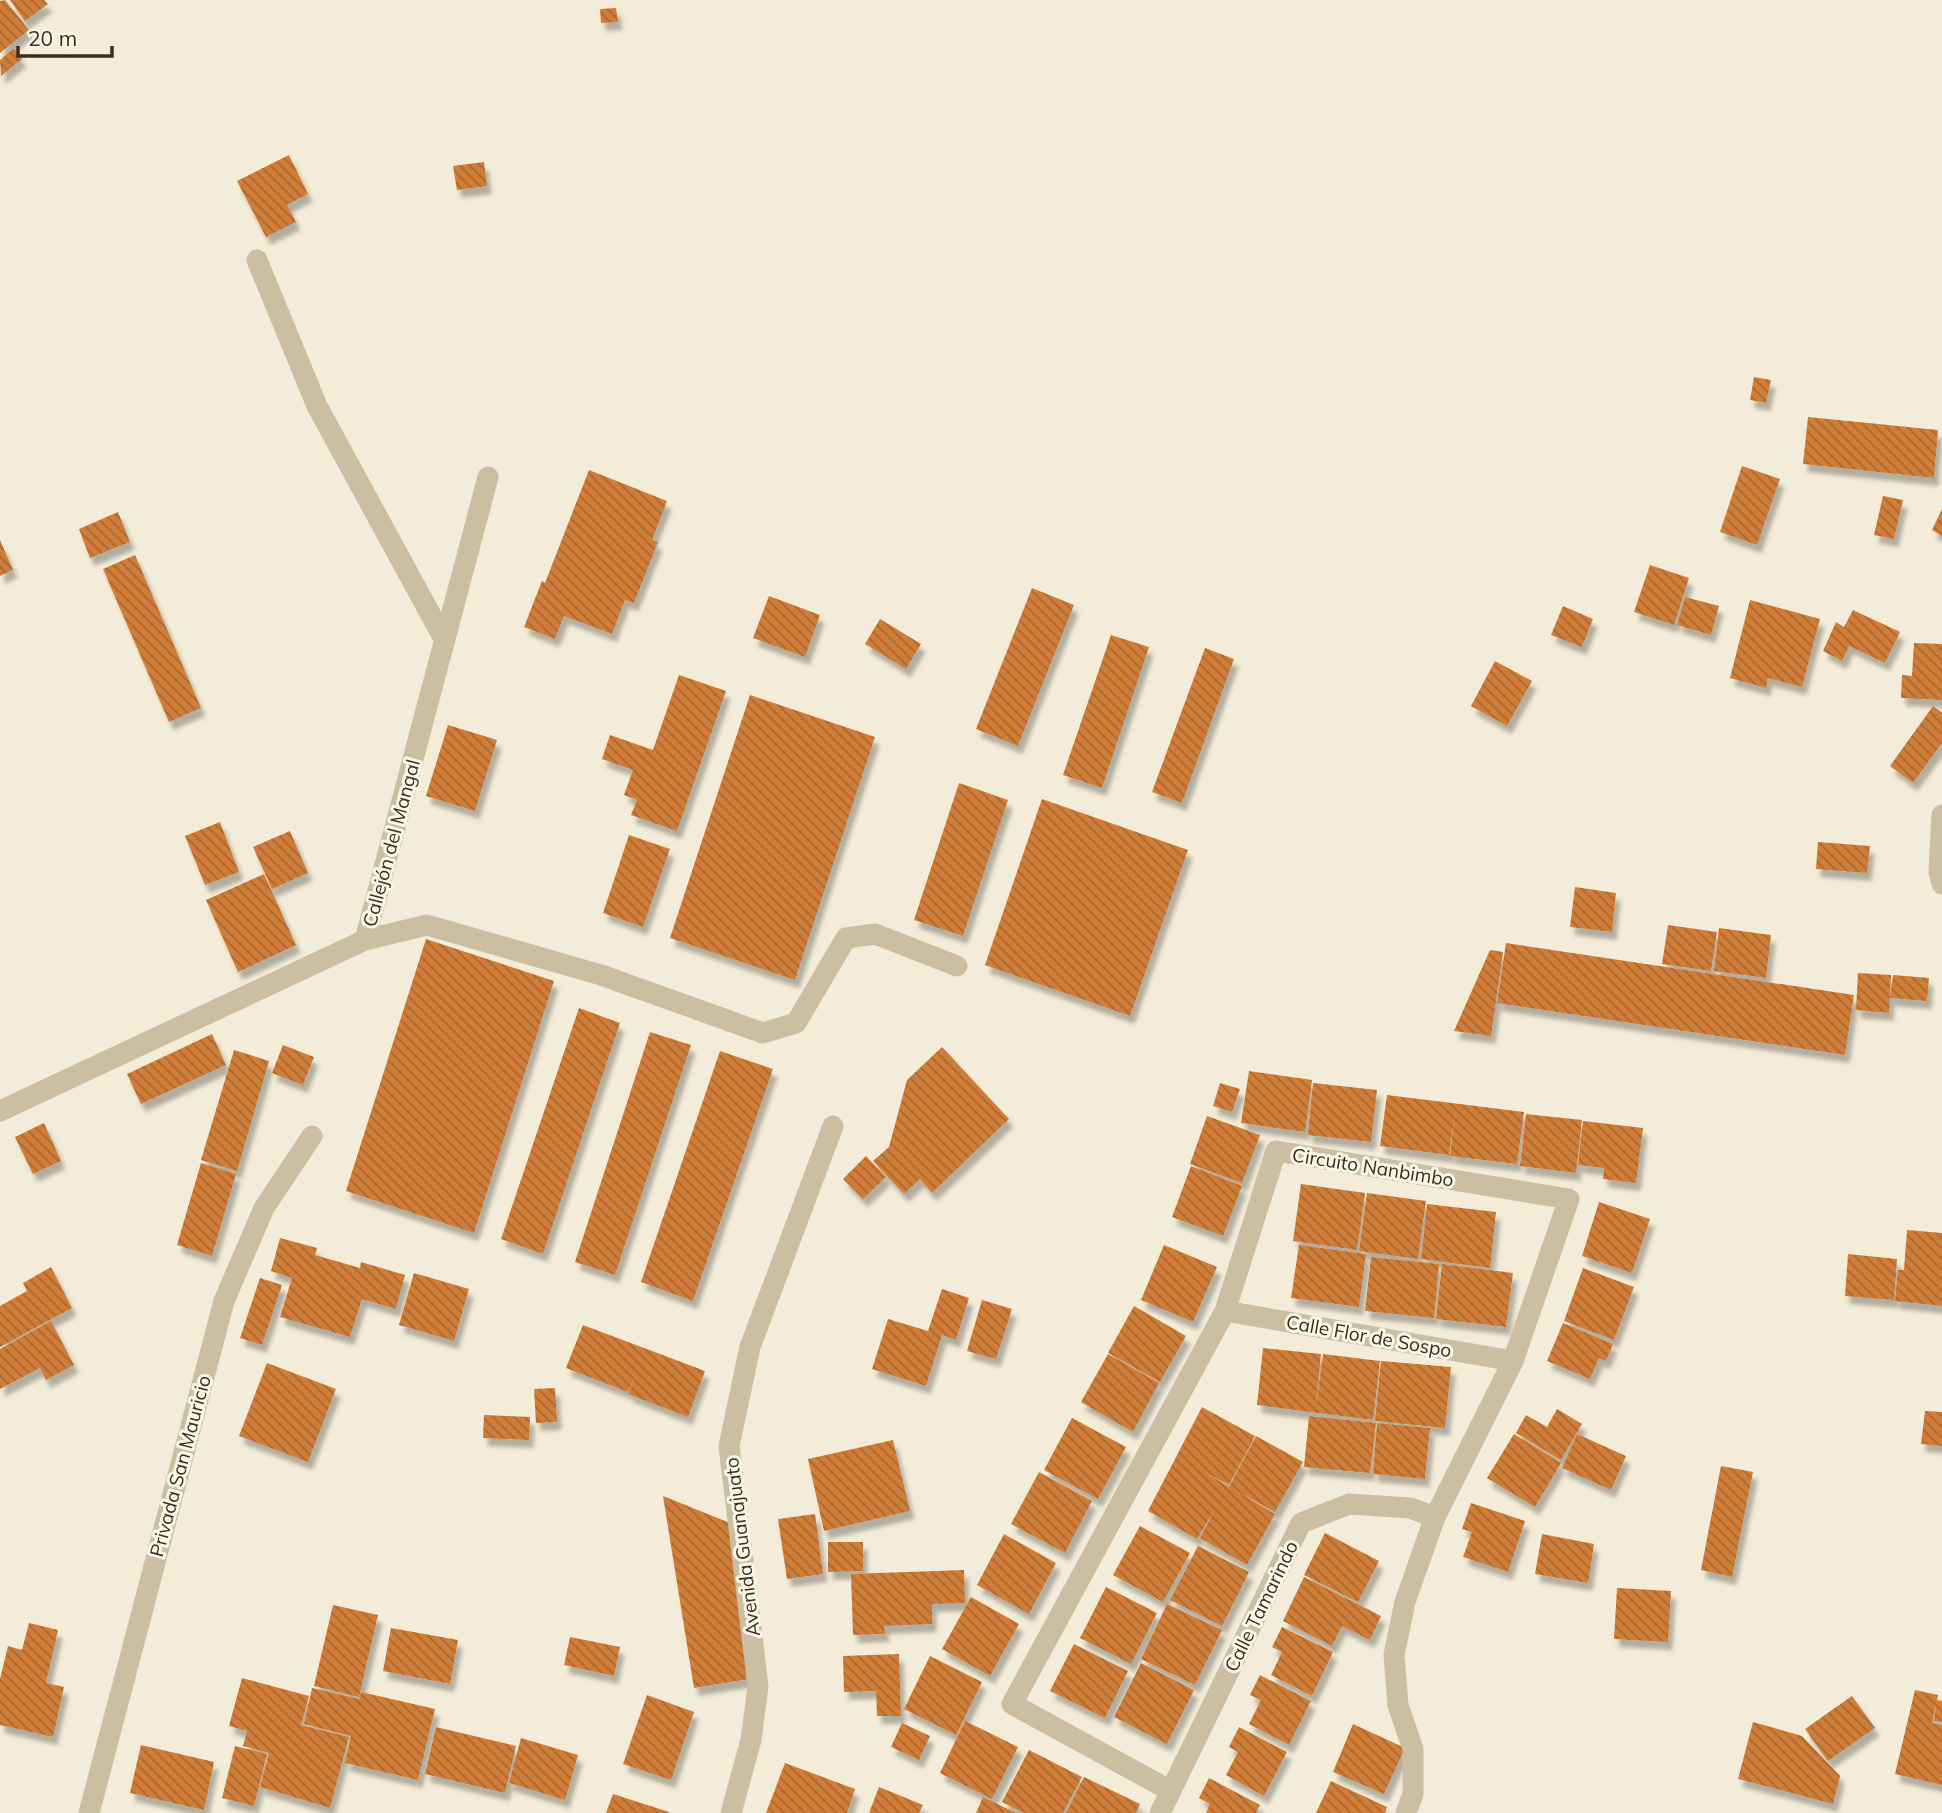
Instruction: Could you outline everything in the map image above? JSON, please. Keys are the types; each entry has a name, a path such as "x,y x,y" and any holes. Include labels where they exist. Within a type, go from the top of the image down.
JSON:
{"street":[{"path":"257,260 317,406 444,639"},
{"name":"Callejón del Mangal","path":"0,1111 365,940 488,477"},
{"path":"1942,815 1939,871 1942,884"},
{"path":"365,940 427,925 601,975 763,1032 796,1023 846,937 875,934 957,966"},
{"name":"Avenida Guanajuato","path":"731,1813 751,1741 758,1686 729,1446 750,1347 833,1126"},
{"name":"Privada San Mauricio","path":"89,1813 224,1301 264,1208 312,1136"},
{"name":"Circuito Nanbimbo","path":"1171,1791 1012,1704 1225,1311 1276,1151 1569,1199 1513,1361 1435,1517 1405,1602 1394,1655 1398,1705 1413,1749 1413,1794 1406,1813"},
{"name":"Calle Flor de Sospo","path":"1225,1311 1513,1361"},
{"name":"Calle Tamarindo","path":"1160,1813 1301,1523 1349,1504 1410,1508 1435,1517"}],"building":[{"path":"5,0 29,30 0,53 0,1"},
{"path":"10,0 44,0 48,4 25,21"},
{"path":"616,8 618,22 601,23 600,9"},
{"path":"14,48 22,59 1,76 0,60"},
{"path":"289,155 308,194 287,205 296,222 266,237 237,181"},
{"path":"484,162 487,186 457,190 453,166"},
{"path":"1754,377 1771,380 1766,403 1750,400"},
{"path":"1808,417 1938,430 1934,478 1803,464"},
{"path":"1742,466 1780,479 1757,545 1720,532"},
{"path":"589,470 667,501 652,540 658,542 634,603 625,600 612,634 564,616 555,639 524,627 542,581 545,583"},
{"path":"1883,496 1903,500 1894,539 1874,535"},
{"path":"1942,509 1942,536 1932,530"},
{"path":"118,512 130,542 90,558 79,529"},
{"path":"0,540 13,570 0,576"},
{"path":"135,555 201,708 169,722 103,569"},
{"path":"1650,565 1689,578 1674,625 1634,612"},
{"path":"1032,588 1074,605 1018,746 976,729"},
{"path":"769,596 820,615 805,657 753,638"},
{"path":"1685,597 1719,606 1711,635 1677,625"},
{"path":"1750,600 1820,619 1802,687 1768,678 1766,688 1730,678"},
{"path":"1563,606 1593,619 1582,647 1551,635"},
{"path":"1853,610 1900,632 1885,663 1849,646 1842,661 1823,651 1836,622 1844,627"},
{"path":"880,619 921,644 906,669 865,644"},
{"path":"1111,635 1149,647 1102,788 1063,775"},
{"path":"1914,643 1942,644 1942,700 1901,698 1902,675 1912,676"},
{"path":"1205,648 1234,659 1182,803 1152,792"},
{"path":"1495,661 1532,681 1507,726 1471,706"},
{"path":"679,675 726,691 677,831 631,815 637,800 624,795 633,770 602,759 610,735 653,750"},
{"path":"750,695 875,737 795,980 670,938"},
{"path":"1933,706 1942,713 1942,743 1913,783 1890,766"},
{"path":"448,725 497,740 475,811 426,796"},
{"path":"959,783 1008,800 963,936 914,920"},
{"path":"1042,799 1188,850 1130,1016 985,965"},
{"path":"220,822 239,872 205,885 185,836"},
{"path":"290,831 308,873 272,889 253,847"},
{"path":"629,835 670,849 643,927 603,913"},
{"path":"1818,842 1870,846 1867,873 1816,869"},
{"path":"264,874 296,945 238,972 206,900"},
{"path":"1575,887 1616,893 1612,932 1570,927"},
{"path":"1668,925 1717,932 1711,971 1662,964"},
{"path":"1719,928 1771,935 1766,978 1714,971"},
{"path":"426,939 554,981 474,1233 346,1191"},
{"path":"1506,943 1854,995 1845,1055 1497,1003"},
{"path":"1490,950 1503,952 1491,1036 1454,1031"},
{"path":"1858,973 1891,975 1889,1013 1856,1010"},
{"path":"1893,975 1929,978 1927,1001 1890,998"},
{"path":"579,1008 620,1023 543,1254 501,1239"},
{"path":"650,1032 691,1045 615,1275 575,1262"},
{"path":"212,1034 226,1065 141,1104 127,1074"},
{"path":"283,1045 314,1057 303,1085 272,1073"},
{"path":"942,1047 1009,1119 932,1193 920,1179 904,1194 873,1161 889,1147 907,1080"},
{"path":"234,1050 269,1061 237,1171 201,1160"},
{"path":"720,1051 773,1069 693,1301 641,1282"},
{"path":"1249,1071 1312,1080 1305,1132 1241,1123"},
{"path":"1220,1083 1240,1089 1232,1112 1213,1106"},
{"path":"1313,1083 1377,1090 1371,1142 1308,1135"},
{"path":"1387,1095 1524,1112 1517,1164 1450,1156 1455,1112 1449,1155 1380,1146"},
{"path":"1526,1114 1582,1120 1576,1173 1520,1166"},
{"path":"1207,1116 1260,1135 1242,1183 1190,1164"},
{"path":"1583,1121 1643,1128 1636,1183 1603,1179 1604,1168 1578,1165"},
{"path":"44,1123 61,1161 33,1174 15,1137"},
{"path":"866,1156 886,1177 863,1199 843,1179"},
{"path":"201,1163 236,1174 212,1256 177,1245"},
{"path":"1191,1166 1242,1186 1223,1236 1172,1217"},
{"path":"1301,1184 1365,1193 1357,1250 1293,1241"},
{"path":"1367,1193 1426,1201 1418,1259 1359,1251"},
{"path":"1599,1202 1650,1219 1632,1273 1582,1256"},
{"path":"1427,1204 1496,1212 1490,1268 1421,1259"},
{"path":"1907,1230 1942,1233 1942,1306 1895,1301 1898,1270 1904,1270"},
{"path":"280,1238 317,1248 315,1255 360,1268 361,1262 405,1275 396,1309 362,1299 350,1337 280,1317 292,1278 271,1271"},
{"path":"1164,1245 1217,1267 1193,1322 1141,1300"},
{"path":"1299,1245 1366,1254 1359,1307 1291,1298"},
{"path":"1848,1254 1897,1259 1894,1300 1845,1296"},
{"path":"1371,1257 1439,1264 1434,1318 1365,1311"},
{"path":"1442,1264 1513,1273 1506,1327 1436,1319"},
{"path":"51,1267 72,1308 0,1347 0,1306 27,1291 23,1283"},
{"path":"1583,1268 1634,1287 1614,1340 1564,1321"},
{"path":"414,1273 469,1289 454,1341 399,1325"},
{"path":"260,1278 282,1285 262,1345 240,1338"},
{"path":"942,1289 969,1298 956,1340 942,1335 926,1386 872,1369 888,1319 928,1331"},
{"path":"982,1300 1012,1309 996,1359 967,1351"},
{"path":"1134,1306 1186,1336 1160,1382 1108,1353"},
{"path":"51,1321 74,1365 46,1380 40,1368 0,1389 0,1349"},
{"path":"1563,1323 1613,1344 1606,1361 1599,1358 1590,1379 1547,1361"},
{"path":"583,1325 705,1371 688,1417 628,1394 636,1374 628,1392 566,1368"},
{"path":"1263,1348 1321,1354 1316,1406 1323,1354 1380,1361 1373,1420 1257,1405"},
{"path":"1108,1354 1159,1383 1133,1432 1081,1402"},
{"path":"1381,1361 1451,1367 1445,1428 1375,1421"},
{"path":"267,1363 336,1389 308,1462 239,1436"},
{"path":"555,1388 557,1422 536,1423 534,1389"},
{"path":"1202,1407 1255,1436 1229,1485 1204,1472 1275,1514 1247,1565 1200,1538 1215,1509 1197,1539 1148,1511"},
{"path":"1557,1409 1582,1424 1561,1460 1516,1433 1526,1415 1547,1427"},
{"path":"1925,1411 1942,1412 1942,1446 1921,1444"},
{"path":"484,1415 530,1417 529,1440 483,1438"},
{"path":"1309,1416 1376,1423 1370,1473 1304,1467"},
{"path":"1072,1418 1126,1447 1098,1499 1044,1470"},
{"path":"1377,1423 1430,1428 1425,1479 1373,1474"},
{"path":"1514,1434 1561,1463 1535,1507 1487,1478"},
{"path":"1577,1434 1626,1456 1611,1490 1562,1468"},
{"path":"1256,1436 1303,1462 1275,1512 1229,1487"},
{"path":"893,1440 910,1511 824,1531 808,1459"},
{"path":"1721,1466 1753,1472 1732,1577 1701,1570"},
{"path":"1039,1472 1092,1501 1065,1553 1011,1524"},
{"path":"663,1496 730,1523 755,1678 694,1688"},
{"path":"1471,1503 1525,1521 1508,1572 1463,1557 1472,1532 1462,1529"},
{"path":"815,1514 823,1574 787,1579 778,1519"},
{"path":"1140,1526 1190,1553 1163,1602 1113,1575"},
{"path":"1325,1533 1379,1561 1358,1602 1304,1575"},
{"path":"1004,1534 1056,1563 1029,1614 977,1585"},
{"path":"1542,1534 1594,1544 1588,1583 1535,1574"},
{"path":"828,1542 863,1542 863,1571 828,1572"},
{"path":"1198,1546 1249,1572 1222,1626 1170,1600"},
{"path":"964,1570 965,1603 932,1604 932,1624 884,1626 885,1634 853,1635 851,1574"},
{"path":"1304,1577 1381,1616 1370,1640 1342,1626 1332,1646 1283,1621"},
{"path":"1106,1587 1157,1613 1131,1664 1080,1638"},
{"path":"1617,1588 1671,1591 1668,1642 1614,1639"},
{"path":"971,1597 1019,1624 990,1676 942,1649"},
{"path":"1167,1604 1222,1630 1195,1685 1141,1659"},
{"path":"333,1605 378,1615 359,1697 314,1686"},
{"path":"29,1623 58,1630 46,1683 64,1687 53,1737 0,1725 0,1679 8,1646 22,1650"},
{"path":"1282,1627 1333,1652 1312,1696 1271,1675 1282,1652 1272,1647"},
{"path":"391,1628 458,1640 450,1684 383,1671"},
{"path":"570,1637 620,1647 614,1676 564,1665"},
{"path":"1074,1644 1128,1671 1105,1718 1050,1691"},
{"path":"899,1654 901,1716 877,1716 876,1691 844,1692 843,1656"},
{"path":"930,1656 982,1682 956,1735 904,1709"},
{"path":"1141,1663 1194,1690 1167,1744 1114,1717"},
{"path":"1260,1675 1311,1701 1289,1745 1249,1724 1261,1700 1250,1695"},
{"path":"242,1678 309,1696 301,1725 349,1737 330,1808 260,1787 269,1753 243,1746 247,1731 229,1726"},
{"path":"312,1688 359,1699 361,1692 435,1709 418,1780 345,1763 351,1736 304,1724"},
{"path":"1915,1690 1938,1695 1937,1700 1942,1701 1942,1722 1934,1721 1936,1703 1932,1723 1942,1725 1942,1785 1895,1774"},
{"path":"647,1695 694,1712 671,1780 623,1764"},
{"path":"1852,1696 1875,1728 1828,1761 1805,1729"},
{"path":"965,1721 1018,1747 992,1799 940,1773"},
{"path":"1753,1722 1802,1736 1840,1776 1833,1804 1738,1779"},
{"path":"902,1723 930,1736 919,1760 891,1747"},
{"path":"1353,1724 1405,1748 1384,1794 1333,1772"},
{"path":"436,1727 516,1746 505,1793 425,1774"},
{"path":"1239,1727 1287,1752 1264,1796 1226,1775 1238,1752 1229,1747"},
{"path":"521,1738 578,1755 565,1800 509,1783"},
{"path":"141,1745 214,1762 204,1810 130,1793"},
{"path":"235,1746 267,1754 254,1806 222,1798"},
{"path":"1029,1750 1082,1777 1063,1813 1024,1813 1002,1802"},
{"path":"785,1763 855,1789 847,1813 766,1813"},
{"path":"1084,1777 1140,1804 1136,1813 1066,1813"},
{"path":"1209,1778 1260,1805 1256,1813 1206,1813 1210,1804 1199,1798"},
{"path":"1331,1781 1387,1807 1385,1813 1316,1813"},
{"path":"879,1787 923,1805 919,1813 869,1813"},
{"path":"613,1794 669,1812 669,1813 606,1813"},
{"path":"983,1797 1016,1813 976,1813"}]}
